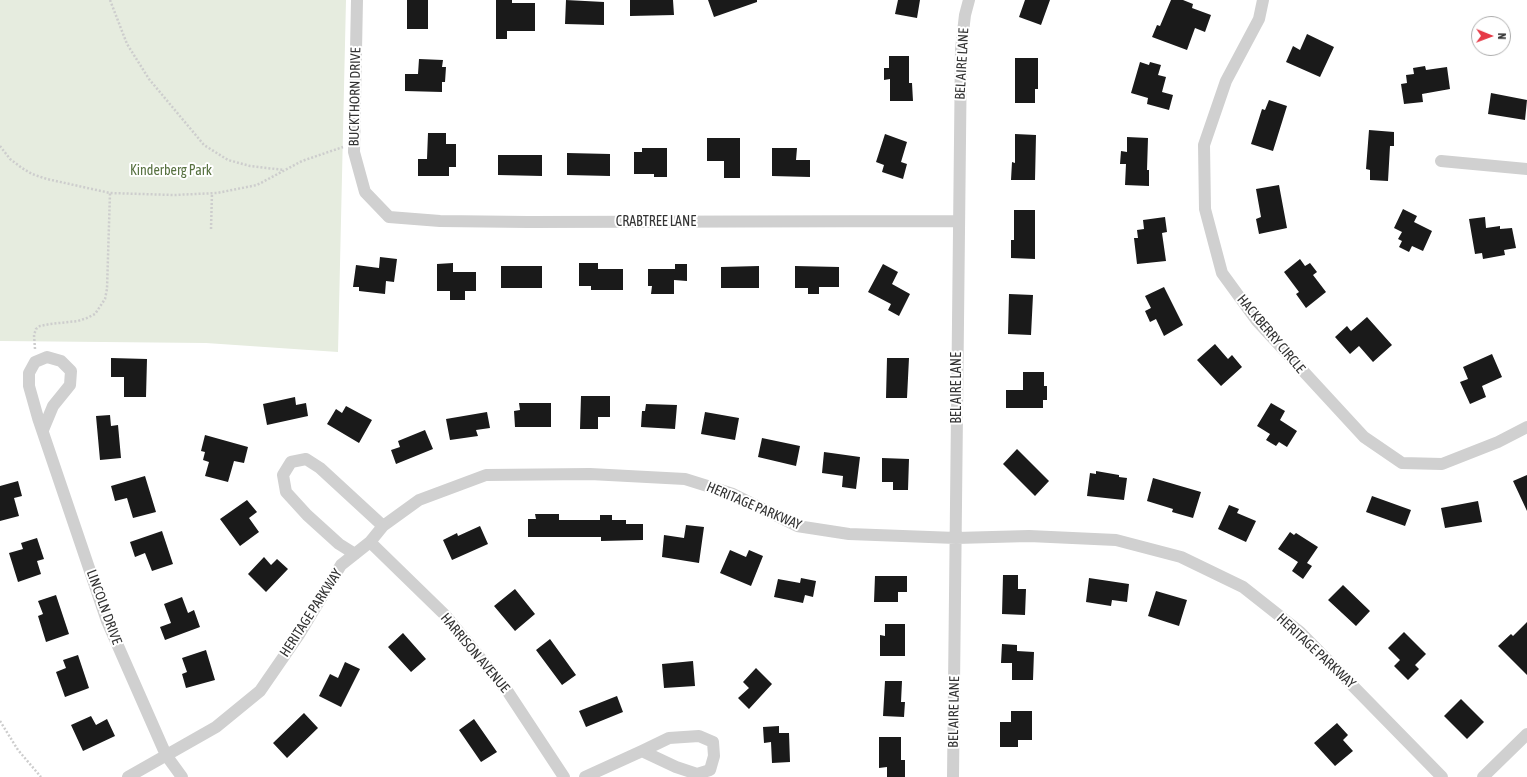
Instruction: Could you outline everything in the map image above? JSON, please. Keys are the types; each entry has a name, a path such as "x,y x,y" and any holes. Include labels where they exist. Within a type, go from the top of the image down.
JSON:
{"street":[{"name":"BUCKTHORN DRIVE","path":"357,0 354,152 365,192"},
{"name":"BEL AIRE LANE","path":"953,777 961,49 965,15 969,0"},
{"name":"HACKBERRY CIRCLE","path":"1263,0 1259,19 1226,81 1204,145 1205,209 1222,273 1257,321 1364,437 1402,463 1442,464 1498,442 1527,427"},
{"path":"1441,161 1527,169"},
{"name":"CRABTREE LANE","path":"365,192 389,217 440,221 958,221"},
{"path":"35,362 47,356 61,361 71,371 70,385 53,406 42,430"},
{"name":"LINCOLN DRIVE","path":"35,362 29,373 29,386 42,430 107,621 166,755 182,777"},
{"path":"355,554 334,539 307,515 286,492 283,475 291,462 306,459 320,468 383,526"},
{"name":"HERITAGE PARKWAY","path":"128,777 216,727 260,691 300,633 341,566 370,542 383,526 419,500 486,475 590,474 685,479 733,494 796,526 849,534 956,538 1029,536 1116,540 1181,557 1243,587 1300,632 1442,777"},
{"name":"HARRISON AVENUE","path":"370,542 446,616 508,692 564,777"},
{"path":"1483,777 1527,734"},
{"path":"585,777 669,738 699,736 713,742 714,756 710,770 697,774 676,767 642,751"}],"path":[{"path":"110,0 127,44 150,79 204,145 228,160 250,166 284,170"},
{"path":"0,146 10,159 32,174 110,193 174,195 212,193 257,185 302,161 354,144"},
{"path":"35,362 34,335 36,329 40,326 72,322 87,318 94,314 104,299 107,289 110,193"},
{"path":"211,229 212,193"},
{"path":"0,721 18,750 41,777"}],"green space":[{"name":"Kinderberg Park","path":"0,0 346,0 338,352 206,343 0,341"}],"building":[{"path":"407,0 428,0 428,29 407,29"},
{"path":"496,0 512,0 512,3 535,3 535,31 507,31 507,39 496,39"},
{"path":"566,0 604,2 604,25 565,24"},
{"path":"630,0 673,0 674,15 630,16"},
{"path":"708,0 757,0 757,2 714,17"},
{"path":"898,0 920,0 917,18 895,14"},
{"path":"1025,0 1050,0 1041,25 1019,17"},
{"path":"1171,0 1183,0 1193,4 1192,8 1211,15 1205,32 1195,28 1187,50 1152,37 1157,25 1160,26"},
{"path":"1307,34 1334,47 1320,77 1286,62 1293,46 1300,50"},
{"path":"889,56 909,56 909,83 912,83 913,101 890,101 890,79 884,80 884,68 889,68"},
{"path":"1015,58 1038,58 1038,89 1035,89 1035,103 1015,103"},
{"path":"419,59 443,60 442,67 446,67 445,82 442,82 442,92 405,91 405,74 418,74"},
{"path":"1140,62 1149,65 1150,62 1161,65 1158,75 1166,77 1162,92 1173,95 1169,110 1147,104 1148,98 1131,93"},
{"path":"1425,66 1426,70 1447,67 1450,89 1422,94 1423,102 1404,104 1401,84 1407,83 1406,75 1414,74 1413,68"},
{"path":"1491,93 1527,100 1525,120 1488,114"},
{"path":"1269,100 1287,106 1273,151 1251,144 1262,109 1265,110"},
{"path":"1369,130 1394,132 1394,146 1390,146 1388,181 1370,180 1370,170 1366,169"},
{"path":"428,133 446,133 446,144 456,144 456,167 449,167 449,176 418,176 418,159 427,159"},
{"path":"885,134 907,142 901,162 907,164 903,179 882,172 884,165 876,162"},
{"path":"1015,134 1036,135 1035,180 1011,180 1012,162 1015,163"},
{"path":"1127,137 1148,138 1147,170 1149,170 1149,186 1125,185 1126,164 1120,164 1121,151 1127,152"},
{"path":"707,138 740,138 740,178 724,178 724,161 707,161"},
{"path":"642,148 667,148 667,177 654,177 654,174 634,174 634,152 642,152"},
{"path":"772,148 797,148 796,160 810,160 810,177 772,176"},
{"path":"567,153 610,154 610,176 567,175"},
{"path":"498,155 542,155 542,176 498,175"},
{"path":"1279,185 1287,228 1259,234 1256,219 1261,217 1256,189"},
{"path":"1403,209 1417,216 1414,222 1432,231 1423,251 1412,246 1409,252 1399,247 1402,241 1398,239 1402,232 1394,228"},
{"path":"1014,210 1035,210 1035,259 1011,258 1011,240 1014,240"},
{"path":"1165,217 1167,232 1162,233 1166,261 1137,264 1134,238 1138,238 1137,230 1144,229 1143,220"},
{"path":"1485,217 1486,228 1500,226 1500,229 1512,228 1516,248 1504,250 1505,255 1483,259 1482,253 1475,254 1469,219"},
{"path":"380,257 397,259 394,282 386,281 385,294 359,291 359,287 353,287 356,265 379,268"},
{"path":"1300,259 1305,266 1310,263 1317,272 1313,275 1326,292 1306,308 1296,294 1299,292 1284,272"},
{"path":"453,263 453,272 476,272 476,291 465,291 465,300 450,300 450,291 437,291 437,264"},
{"path":"579,263 598,263 598,269 623,269 623,290 591,290 591,286 579,286"},
{"path":"675,264 687,264 687,281 674,280 674,294 651,294 652,286 648,286 648,269 675,269"},
{"path":"883,264 898,272 892,284 910,294 899,316 888,310 891,304 868,292"},
{"path":"501,266 542,266 542,288 501,288"},
{"path":"759,266 759,288 721,288 721,267"},
{"path":"795,266 839,267 839,287 819,287 819,294 808,294 808,288 795,288"},
{"path":"1164,287 1183,325 1164,336 1156,319 1150,322 1145,311 1151,308 1145,296"},
{"path":"1009,294 1033,295 1031,335 1008,334"},
{"path":"1367,317 1392,345 1373,362 1359,346 1350,354 1335,337 1347,326 1351,331"},
{"path":"1215,344 1228,359 1232,355 1242,367 1221,386 1197,360"},
{"path":"1492,354 1502,377 1482,386 1486,397 1470,404 1460,382 1468,379 1463,367"},
{"path":"111,358 147,359 146,397 124,397 124,377 111,377"},
{"path":"887,358 909,358 907,398 886,398"},
{"path":"1023,372 1044,372 1044,386 1047,386 1047,400 1043,400 1043,408 1006,408 1006,390 1023,390"},
{"path":"581,396 610,396 610,417 598,417 598,429 580,429"},
{"path":"295,397 296,405 306,403 308,416 267,425 263,404"},
{"path":"519,403 551,403 551,427 515,427 514,411 520,410"},
{"path":"1271,403 1285,411 1280,420 1297,431 1287,447 1279,442 1276,446 1266,440 1270,434 1257,426"},
{"path":"646,404 677,405 675,429 641,427 642,411 645,411"},
{"path":"346,406 372,420 359,443 327,424 336,409 342,413"},
{"path":"487,412 490,428 476,430 478,436 450,440 446,419"},
{"path":"705,412 739,418 735,440 701,434"},
{"path":"110,415 111,426 118,425 121,458 100,460 96,416"},
{"path":"425,430 433,449 396,464 391,450 400,447 398,441"},
{"path":"205,435 248,447 244,463 234,461 228,482 205,476 209,462 203,460 205,452 201,451"},
{"path":"762,438 800,446 796,466 758,457"},
{"path":"1017,449 1049,481 1035,496 1003,464"},
{"path":"824,452 860,457 856,489 842,487 843,476 822,473"},
{"path":"882,458 909,459 908,490 893,490 893,482 882,482"},
{"path":"1096,471 1127,478 1124,500 1087,496 1090,473 1096,474"},
{"path":"1527,475 1527,511 1513,481"},
{"path":"145,476 156,512 133,518 127,498 115,501 111,486"},
{"path":"1153,478 1201,492 1193,518 1172,512 1173,509 1147,501"},
{"path":"18,481 22,496 14,498 19,516 0,521 0,486"},
{"path":"1372,496 1411,510 1405,526 1366,512"},
{"path":"247,500 257,512 249,518 259,532 240,546 220,519"},
{"path":"1478,501 1482,522 1445,528 1441,508"},
{"path":"1229,505 1239,509 1237,513 1256,521 1246,542 1218,529"},
{"path":"535,514 559,514 559,520 600,520 600,515 612,515 612,520 626,520 626,524 643,524 643,540 601,541 601,537 528,537 528,519 536,519"},
{"path":"686,525 704,527 699,563 662,557 664,535 684,538"},
{"path":"480,526 488,544 452,560 443,540 457,533 458,536"},
{"path":"162,531 173,564 152,571 145,553 135,557 130,542"},
{"path":"1290,532 1294,535 1296,533 1318,547 1307,563 1312,566 1303,579 1292,571 1298,562 1278,549"},
{"path":"37,538 44,559 37,561 41,574 18,582 9,553 23,549 21,543"},
{"path":"730,550 746,557 749,550 763,556 751,586 720,573"},
{"path":"264,557 271,565 277,559 288,569 266,592 248,574"},
{"path":"1003,575 1018,575 1018,589 1026,589 1025,615 1002,614"},
{"path":"875,576 907,576 907,592 898,592 898,602 874,602"},
{"path":"801,578 816,581 813,597 805,595 803,603 774,597 778,579 800,583"},
{"path":"1089,578 1129,584 1127,602 1112,600 1111,606 1086,602"},
{"path":"1343,585 1370,611 1356,626 1328,600"},
{"path":"515,589 535,614 515,631 494,606"},
{"path":"1156,591 1187,600 1179,626 1148,616"},
{"path":"56,595 69,634 46,642 38,616 43,614 38,601"},
{"path":"182,597 188,613 194,610 200,627 165,640 160,627 171,623 164,604"},
{"path":"1527,622 1527,675 1498,646 1511,634 1513,636"},
{"path":"885,624 905,624 905,656 880,656 880,635 885,636"},
{"path":"1404,632 1426,654 1415,665 1419,669 1408,680 1394,666 1400,660 1388,648"},
{"path":"403,633 426,659 411,672 388,647"},
{"path":"550,639 576,675 562,685 536,650"},
{"path":"1002,644 1017,645 1017,651 1034,652 1033,680 1012,680 1012,663 1001,663"},
{"path":"206,650 215,680 186,688 182,674 187,672 182,658"},
{"path":"78,655 89,688 65,697 56,672 66,668 63,660"},
{"path":"693,661 695,686 664,688 662,664"},
{"path":"345,662 360,669 341,707 319,696 330,674 338,678"},
{"path":"756,668 772,684 749,709 738,698 749,688 743,682"},
{"path":"885,681 902,681 901,702 905,702 904,717 883,716"},
{"path":"617,696 623,712 586,727 579,711"},
{"path":"1461,699 1484,722 1467,739 1444,716"},
{"path":"1011,711 1032,711 1032,740 1018,740 1018,747 1000,747 1000,722 1011,722"},
{"path":"304,713 318,728 287,758 273,743"},
{"path":"91,716 96,725 107,719 115,736 83,751 71,725"},
{"path":"474,719 497,752 481,762 459,730"},
{"path":"1337,723 1348,735 1343,740 1353,751 1335,766 1314,743"},
{"path":"779,726 779,733 789,733 790,762 772,763 771,742 764,743 763,727"},
{"path":"879,737 901,737 901,760 905,760 905,777 887,777 887,767 879,768"}]}
